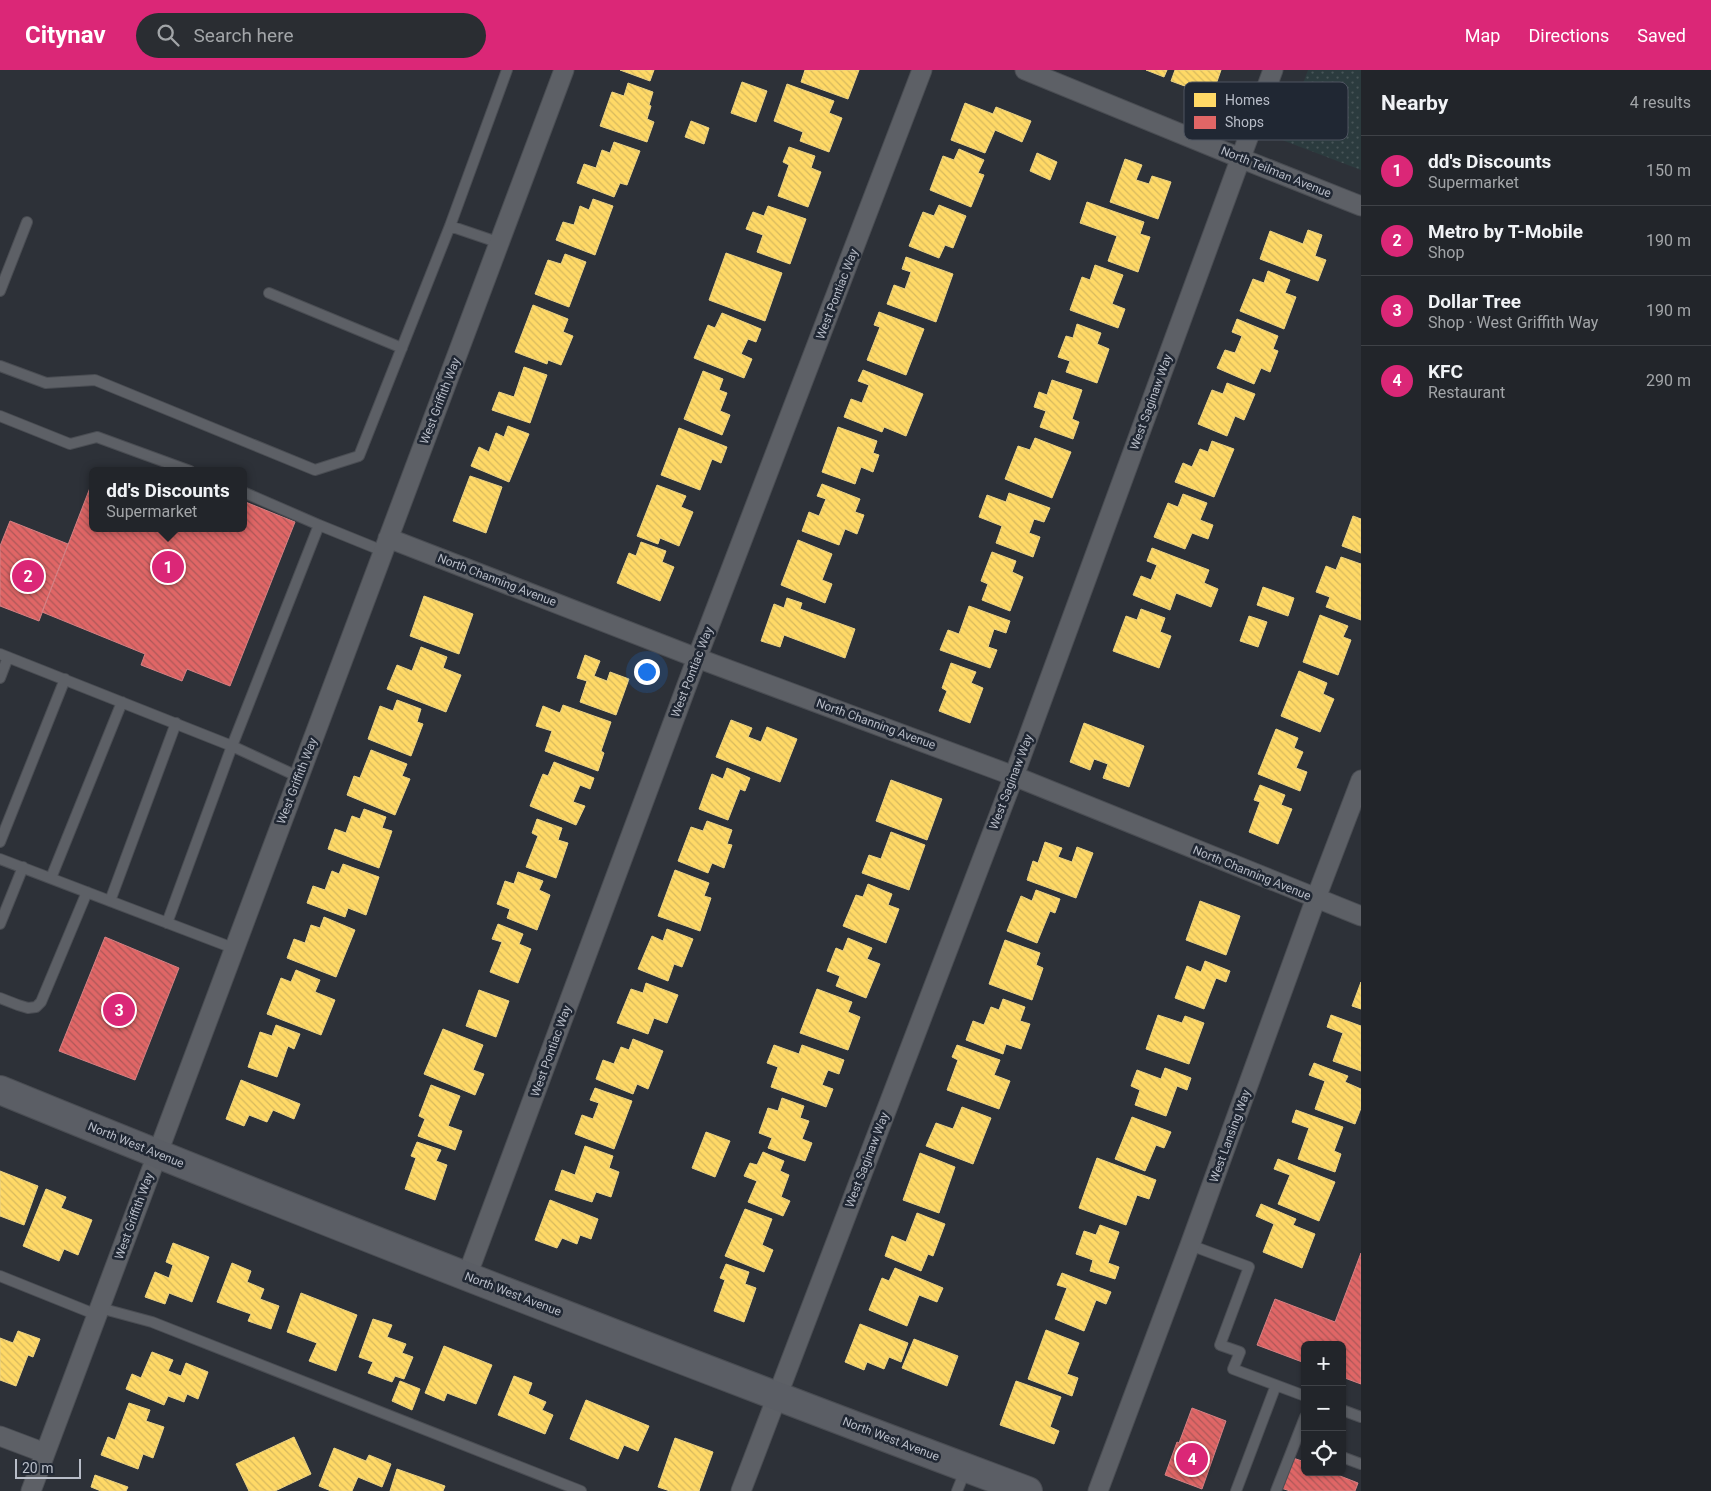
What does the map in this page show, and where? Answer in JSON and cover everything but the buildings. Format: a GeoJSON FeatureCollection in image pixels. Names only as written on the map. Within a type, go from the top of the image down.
{"type":"FeatureCollection","features":[{"type":"Feature","properties":{"kind":"main road","name":"North West Avenue"},"geometry":{"type":"LineString","coordinates":[[0,1090],[157,1154],[776,1396],[961,1479],[1028,1491]]}},
{"type":"Feature","properties":{"kind":"street","name":"West Griffith Way"},"geometry":{"type":"LineString","coordinates":[[31,1491],[233,948],[564,70]]}},
{"type":"Feature","properties":{"kind":"street","name":"West Pontiac Way"},"geometry":{"type":"LineString","coordinates":[[467,1276],[697,658],[922,70]]}},
{"type":"Feature","properties":{"kind":"street","name":"North Teilman Avenue"},"geometry":{"type":"LineString","coordinates":[[1025,70],[1184,135]]}},
{"type":"Feature","properties":{"kind":"street","name":"West Saginaw Way"},"geometry":{"type":"LineString","coordinates":[[1269,82],[1274,70]]}},
{"type":"Feature","properties":{"kind":"street","name":"North Teilman Avenue"},"geometry":{"type":"LineString","coordinates":[[1196,140],[1361,206]]}},
{"type":"Feature","properties":{"kind":"street","name":"West Saginaw Way"},"geometry":{"type":"LineString","coordinates":[[741,1491],[1014,776],[1247,140]]}},
{"type":"Feature","properties":{"kind":"street","name":"North Channing Avenue"},"geometry":{"type":"LineString","coordinates":[[385,545],[1014,776],[1361,916]]}},
{"type":"Feature","properties":{"kind":"street","name":"West Lansing Way"},"geometry":{"type":"LineString","coordinates":[[1098,1491],[1361,780]]}},
{"type":"Feature","properties":{"kind":"street"},"geometry":{"type":"LineString","coordinates":[[0,1436],[45,1453]]}},
{"type":"Feature","properties":{"kind":"lane"},"geometry":{"type":"LineString","coordinates":[[0,366],[46,383],[95,380],[315,470],[359,456],[450,226],[507,70]]}},
{"type":"Feature","properties":{"kind":"lane"},"geometry":{"type":"LineString","coordinates":[[0,291],[27,222]]}},
{"type":"Feature","properties":{"kind":"lane"},"geometry":{"type":"LineString","coordinates":[[450,226],[500,243]]}},
{"type":"Feature","properties":{"kind":"lane"},"geometry":{"type":"LineString","coordinates":[[269,293],[402,348]]}},
{"type":"Feature","properties":{"kind":"lane"},"geometry":{"type":"LineString","coordinates":[[0,416],[70,444],[97,437],[179,467]]}},
{"type":"Feature","properties":{"kind":"lane"},"geometry":{"type":"LineString","coordinates":[[247,494],[320,525],[385,545]]}},
{"type":"Feature","properties":{"kind":"lane"},"geometry":{"type":"LineString","coordinates":[[168,923],[232,746],[320,525]]}},
{"type":"Feature","properties":{"kind":"lane"},"geometry":{"type":"LineString","coordinates":[[0,678],[4,656],[176,723],[299,777]]}},
{"type":"Feature","properties":{"kind":"lane"},"geometry":{"type":"LineString","coordinates":[[0,842],[65,680]]}},
{"type":"Feature","properties":{"kind":"lane"},"geometry":{"type":"LineString","coordinates":[[51,878],[122,702]]}},
{"type":"Feature","properties":{"kind":"lane"},"geometry":{"type":"LineString","coordinates":[[110,901],[176,723]]}},
{"type":"Feature","properties":{"kind":"lane"},"geometry":{"type":"LineString","coordinates":[[0,859],[233,948]]}},
{"type":"Feature","properties":{"kind":"lane"},"geometry":{"type":"LineString","coordinates":[[0,924],[22,867]]}},
{"type":"Feature","properties":{"kind":"lane"},"geometry":{"type":"LineString","coordinates":[[0,998],[28,1008],[36,1007],[41,1002],[87,892]]}},
{"type":"Feature","properties":{"kind":"lane"},"geometry":{"type":"LineString","coordinates":[[1190,1245],[1248,1267],[1220,1345],[1240,1352],[1233,1369],[1301,1394]]}},
{"type":"Feature","properties":{"kind":"lane"},"geometry":{"type":"LineString","coordinates":[[0,1276],[98,1311],[152,1322],[581,1491]]}},
{"type":"Feature","properties":{"kind":"lane"},"geometry":{"type":"LineString","coordinates":[[1236,1491],[1276,1385]]}},
{"type":"Feature","properties":{"kind":"lane"},"geometry":{"type":"LineString","coordinates":[[1346,1412],[1361,1418]]}},
{"type":"Feature","properties":{"kind":"lane"},"geometry":{"type":"LineString","coordinates":[[1276,1491],[1301,1440]]}},
{"type":"Feature","properties":{"kind":"lane"},"geometry":{"type":"LineString","coordinates":[[1346,1458],[1361,1464]]}},
{"type":"Feature","properties":{"kind":"shaded area"},"geometry":{"type":"Polygon","coordinates":[[[1308,70],[1361,70],[1361,170],[1282,140],[1348,140],[1348,82],[1304,82],[1308,70]]]}},
{"type":"Feature","properties":{"kind":"place","name":"dd's Discounts"},"geometry":{"type":"Point","coordinates":[168,567]}},
{"type":"Feature","properties":{"kind":"place","name":"Metro by T-Mobile"},"geometry":{"type":"Point","coordinates":[28,576]}},
{"type":"Feature","properties":{"kind":"place","name":"Dollar Tree"},"geometry":{"type":"Point","coordinates":[119,1010]}},
{"type":"Feature","properties":{"kind":"place","name":"KFC"},"geometry":{"type":"Point","coordinates":[1192,1459]}}]}
